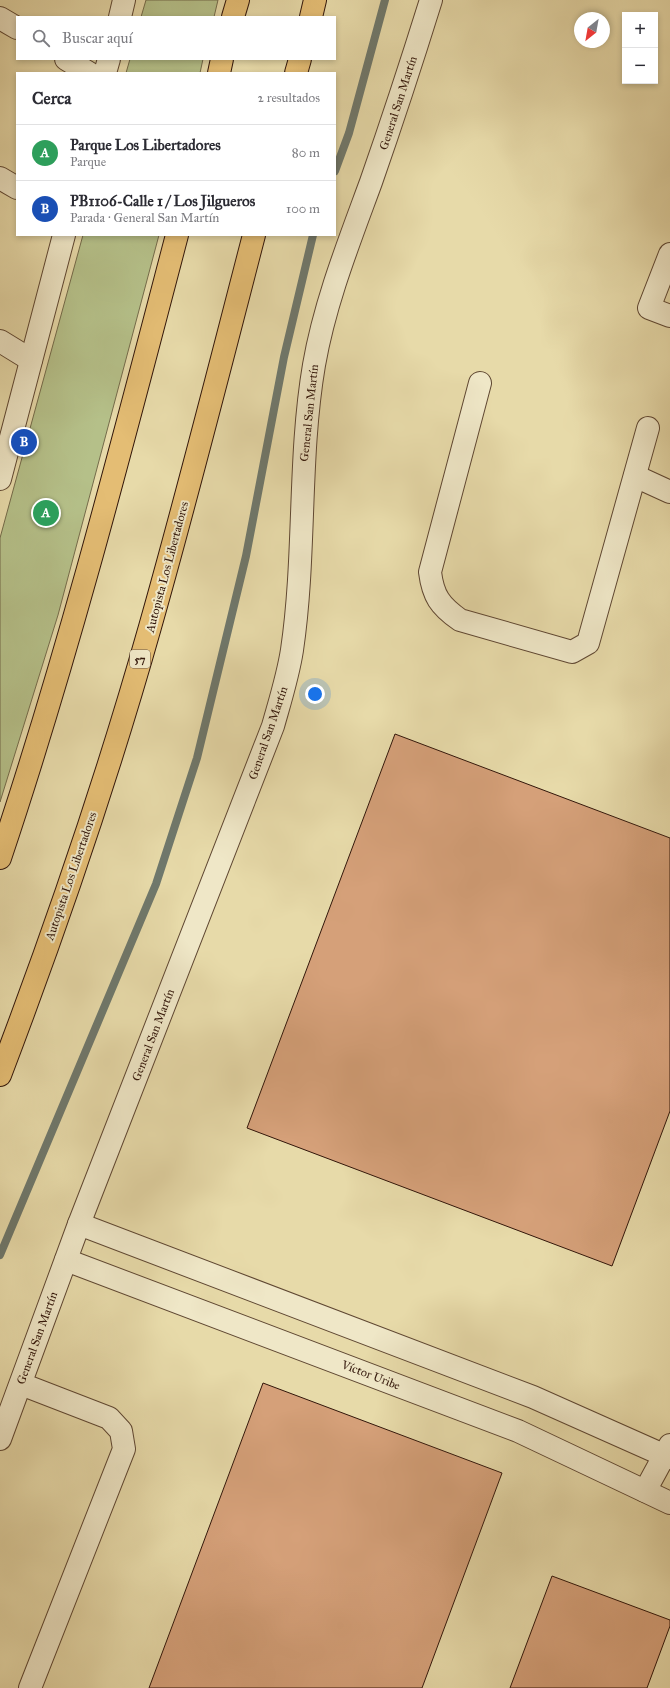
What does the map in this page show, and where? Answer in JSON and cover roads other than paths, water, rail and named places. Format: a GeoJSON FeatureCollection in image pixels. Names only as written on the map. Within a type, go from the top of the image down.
{"type":"FeatureCollection","features":[{"type":"Feature","properties":{"kind":"highway"},"geometry":{"type":"LineString","coordinates":[[233,16],[238,0]]}},
{"type":"Feature","properties":{"kind":"highway"},"geometry":{"type":"LineString","coordinates":[[311,16],[315,0]]}},
{"type":"Feature","properties":{"kind":"highway"},"geometry":{"type":"LineString","coordinates":[[219,72],[222,60]]}},
{"type":"Feature","properties":{"kind":"highway"},"geometry":{"type":"LineString","coordinates":[[296,72],[300,60]]}},
{"type":"Feature","properties":{"kind":"highway"},"geometry":{"type":"LineString","coordinates":[[0,858],[30,769],[87,576],[177,236]]}},
{"type":"Feature","properties":{"kind":"highway","name":"Autopista Los Libertadores"},"geometry":{"type":"LineString","coordinates":[[0,1075],[70,882],[115,744],[182,511],[254,236]]}},
{"type":"Feature","properties":{"kind":"street"},"geometry":{"type":"LineString","coordinates":[[120,16],[124,0]]}},
{"type":"Feature","properties":{"kind":"street","name":"General San Martín"},"geometry":{"type":"LineString","coordinates":[[0,1439],[79,1224],[273,726],[292,650],[296,616],[305,435],[314,364],[322,327],[332,291],[387,138],[431,0]]}},
{"type":"Feature","properties":{"kind":"street"},"geometry":{"type":"LineString","coordinates":[[0,18],[16,27]]}},
{"type":"Feature","properties":{"kind":"street"},"geometry":{"type":"LineString","coordinates":[[68,60],[87,72]]}},
{"type":"Feature","properties":{"kind":"street"},"geometry":{"type":"LineString","coordinates":[[105,72],[109,60]]}},
{"type":"Feature","properties":{"kind":"street"},"geometry":{"type":"LineString","coordinates":[[0,178],[16,187]]}},
{"type":"Feature","properties":{"kind":"street"},"geometry":{"type":"LineString","coordinates":[[0,479],[64,236]]}},
{"type":"Feature","properties":{"kind":"street"},"geometry":{"type":"LineString","coordinates":[[670,254],[649,308],[670,316]]}},
{"type":"Feature","properties":{"kind":"street"},"geometry":{"type":"LineString","coordinates":[[0,341],[31,360]]}},
{"type":"Feature","properties":{"kind":"street"},"geometry":{"type":"LineString","coordinates":[[480,383],[430,572],[431,586],[436,599],[449,613],[460,620],[572,652],[588,643],[648,428]]}},
{"type":"Feature","properties":{"kind":"street"},"geometry":{"type":"LineString","coordinates":[[635,476],[670,492]]}},
{"type":"Feature","properties":{"kind":"street"},"geometry":{"type":"LineString","coordinates":[[79,1224],[533,1397],[668,1453],[645,1491]]}},
{"type":"Feature","properties":{"kind":"street","name":"Víctor Uribe"},"geometry":{"type":"LineString","coordinates":[[66,1260],[518,1431],[670,1503]]}},
{"type":"Feature","properties":{"kind":"street"},"geometry":{"type":"LineString","coordinates":[[20,1384],[109,1418],[121,1431],[124,1449],[30,1688]]}},
{"type":"Feature","properties":{"kind":"waterway"},"geometry":{"type":"LineString","coordinates":[[336,168],[349,133],[385,0]]}},
{"type":"Feature","properties":{"kind":"waterway"},"geometry":{"type":"LineString","coordinates":[[0,1255],[156,884],[197,758],[246,556],[284,357],[313,236]]}},
{"type":"Feature","properties":{"kind":"place","name":"PB1106-Calle 1 / Los Jilgueros"},"geometry":{"type":"Point","coordinates":[24,442]}},
{"type":"Feature","properties":{"kind":"place","name":"Parque Los Libertadores"},"geometry":{"type":"Point","coordinates":[46,513]}}]}
